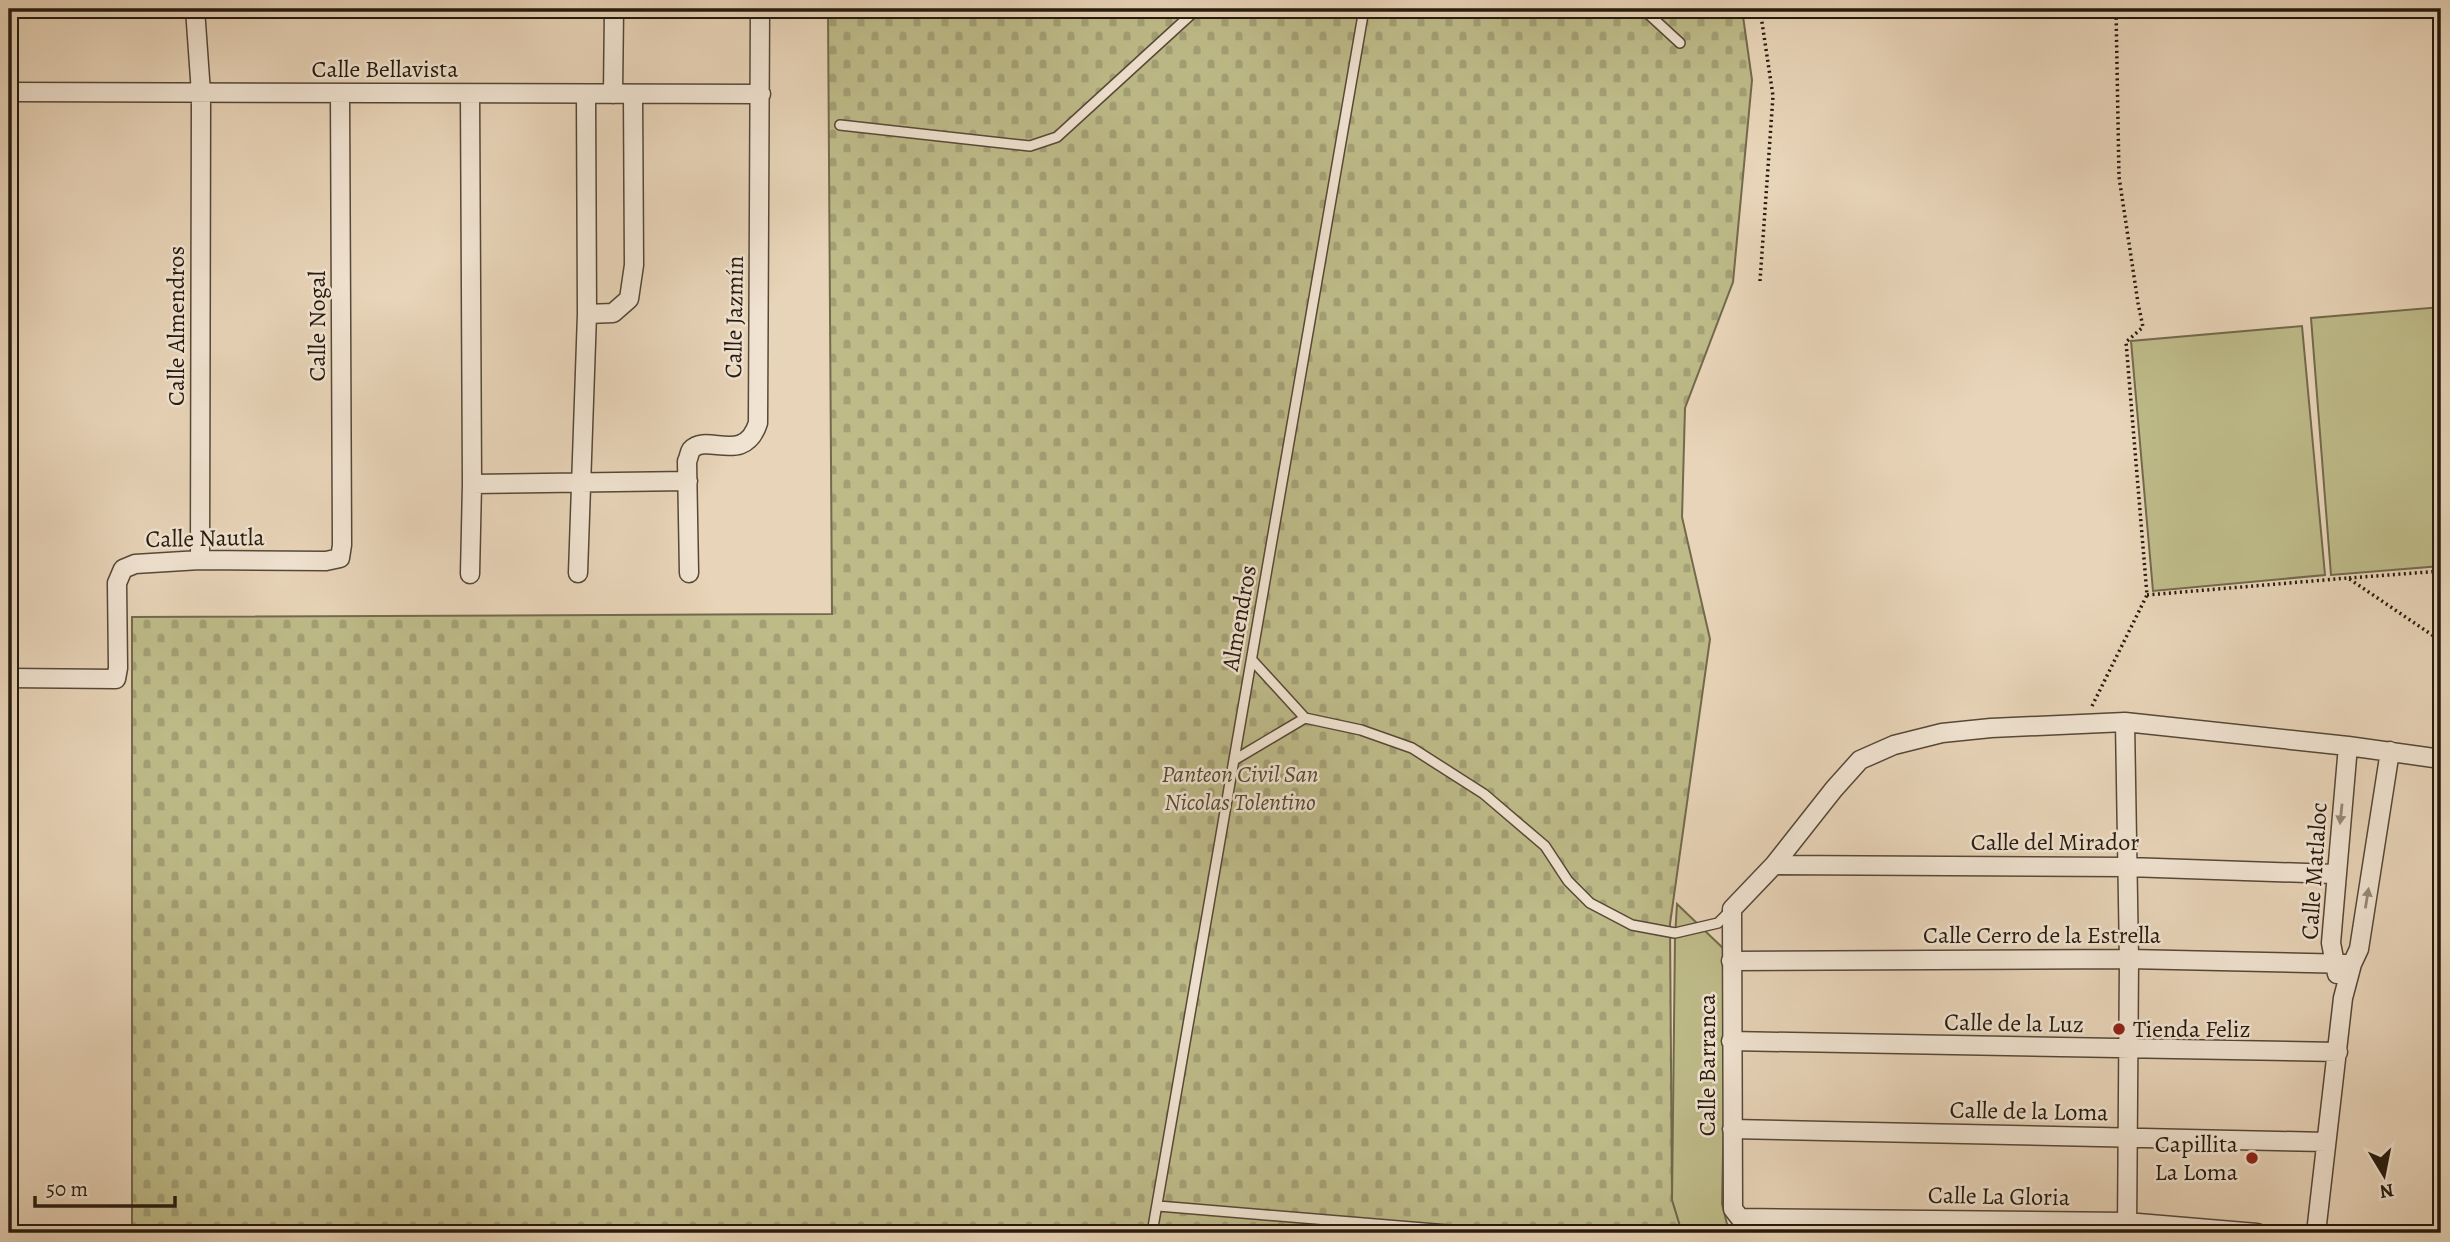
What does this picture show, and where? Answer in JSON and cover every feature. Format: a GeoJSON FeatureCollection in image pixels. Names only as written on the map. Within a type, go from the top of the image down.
{"type":"FeatureCollection","features":[{"type":"Feature","properties":{"kind":"street","name":"Calle Almendros"},"geometry":{"type":"LineString","coordinates":[[195,9],[201,93],[200,560]]}},
{"type":"Feature","properties":{"kind":"street"},"geometry":{"type":"LineString","coordinates":[[613,94],[614,9]]}},
{"type":"Feature","properties":{"kind":"street","name":"Calle Jazmín"},"geometry":{"type":"LineString","coordinates":[[689,573],[687,461],[691,450],[699,446],[742,445],[753,437],[758,423],[761,9]]}},
{"type":"Feature","properties":{"kind":"street","name":"Calle Bellavista"},"geometry":{"type":"LineString","coordinates":[[9,92],[761,94]]}},
{"type":"Feature","properties":{"kind":"street","name":"Calle Nogal"},"geometry":{"type":"LineString","coordinates":[[340,93],[340,558]]}},
{"type":"Feature","properties":{"kind":"street"},"geometry":{"type":"LineString","coordinates":[[470,94],[470,574]]}},
{"type":"Feature","properties":{"kind":"street"},"geometry":{"type":"LineString","coordinates":[[578,573],[587,314],[586,94]]}},
{"type":"Feature","properties":{"kind":"street"},"geometry":{"type":"LineString","coordinates":[[587,314],[612,313],[629,299],[634,265],[633,94]]}},
{"type":"Feature","properties":{"kind":"street"},"geometry":{"type":"LineString","coordinates":[[472,484],[688,481]]}},
{"type":"Feature","properties":{"kind":"street","name":"Calle Nautla"},"geometry":{"type":"LineString","coordinates":[[9,678],[116,679],[117,583],[123,569],[135,564],[200,560],[326,561],[340,558]]}},
{"type":"Feature","properties":{"kind":"street"},"geometry":{"type":"LineString","coordinates":[[2125,722],[2129,959],[2127,1228]]}},
{"type":"Feature","properties":{"kind":"street"},"geometry":{"type":"LineString","coordinates":[[1732,909],[1774,865],[1860,760],[1895,745],[1942,733],[2125,722],[2441,759]]}},
{"type":"Feature","properties":{"kind":"street","name":"Calle Matlaloc"},"geometry":{"type":"LineString","coordinates":[[2316,1233],[2343,998],[2343,964],[2331,943],[2348,746]]}},
{"type":"Feature","properties":{"kind":"street","name":"Calle Matlaloc"},"geometry":{"type":"LineString","coordinates":[[2343,964],[2359,949],[2390,751]]}},
{"type":"Feature","properties":{"kind":"street","name":"Calle del Mirador"},"geometry":{"type":"LineString","coordinates":[[1774,865],[2128,867],[2335,874]]}},
{"type":"Feature","properties":{"kind":"street","name":"Calle Barranca"},"geometry":{"type":"LineString","coordinates":[[1732,909],[1733,1209],[1740,1218]]}},
{"type":"Feature","properties":{"kind":"street","name":"Calle Cerro de la Estrella"},"geometry":{"type":"LineString","coordinates":[[1731,961],[2129,959],[2343,964]]}},
{"type":"Feature","properties":{"kind":"street","name":"Calle de la Luz"},"geometry":{"type":"LineString","coordinates":[[1731,1041],[2338,1052]]}},
{"type":"Feature","properties":{"kind":"street","name":"Calle de la Loma"},"geometry":{"type":"LineString","coordinates":[[1732,1129],[2326,1142]]}},
{"type":"Feature","properties":{"kind":"street","name":"Calle La Gloria"},"geometry":{"type":"LineString","coordinates":[[1740,1218],[2257,1233]]}},
{"type":"Feature","properties":{"kind":"lane"},"geometry":{"type":"LineString","coordinates":[[841,125],[1030,146],[1057,137],[1197,9]]}},
{"type":"Feature","properties":{"kind":"lane","name":"Almendros"},"geometry":{"type":"LineString","coordinates":[[1152,1233],[1364,9]]}},
{"type":"Feature","properties":{"kind":"lane"},"geometry":{"type":"LineString","coordinates":[[1643,9],[1679,43]]}},
{"type":"Feature","properties":{"kind":"lane"},"geometry":{"type":"LineString","coordinates":[[1252,660],[1305,718],[1361,730],[1412,748],[1484,794],[1545,846],[1568,881],[1590,904],[1632,925],[1675,933],[1718,923],[1732,909]]}},
{"type":"Feature","properties":{"kind":"lane"},"geometry":{"type":"LineString","coordinates":[[1236,759],[1305,718]]}},
{"type":"Feature","properties":{"kind":"lane"},"geometry":{"type":"LineString","coordinates":[[1158,1206],[1484,1233]]}},
{"type":"Feature","properties":{"kind":"path"},"geometry":{"type":"LineString","coordinates":[[1759,281],[1773,96],[1760,9]]}},
{"type":"Feature","properties":{"kind":"path"},"geometry":{"type":"LineString","coordinates":[[2083,723],[2147,595],[2126,342],[2143,327],[2137,303],[2119,177],[2116,9]]}},
{"type":"Feature","properties":{"kind":"path"},"geometry":{"type":"LineString","coordinates":[[2147,595],[2441,571]]}},
{"type":"Feature","properties":{"kind":"path"},"geometry":{"type":"LineString","coordinates":[[2348,578],[2441,641]]}},
{"type":"Feature","properties":{"kind":"green space","name":"Panteon Civil San Nicolas Tolentino"},"geometry":{"type":"Polygon","coordinates":[[[828,9],[1742,9],[1752,80],[1733,282],[1685,408],[1682,517],[1710,639],[1670,924],[1672,1200],[1682,1233],[132,1233],[132,617],[832,614],[828,9]]]}},
{"type":"Feature","properties":{"kind":"green space"},"geometry":{"type":"Polygon","coordinates":[[[2441,307],[2441,566],[2331,575],[2311,318],[2441,307]]]}},
{"type":"Feature","properties":{"kind":"green space"},"geometry":{"type":"Polygon","coordinates":[[[2302,326],[2325,575],[2153,591],[2131,341],[2302,326]]]}},
{"type":"Feature","properties":{"kind":"green space"},"geometry":{"type":"Polygon","coordinates":[[[1677,904],[1727,952],[1722,1204],[1727,1224],[1737,1233],[1682,1233],[1672,1201],[1677,904]]]}},
{"type":"Feature","properties":{"kind":"place","name":"Tienda Feliz"},"geometry":{"type":"Point","coordinates":[2119,1029]}},
{"type":"Feature","properties":{"kind":"place","name":"Capillita La Loma"},"geometry":{"type":"Point","coordinates":[2252,1158]}}]}
